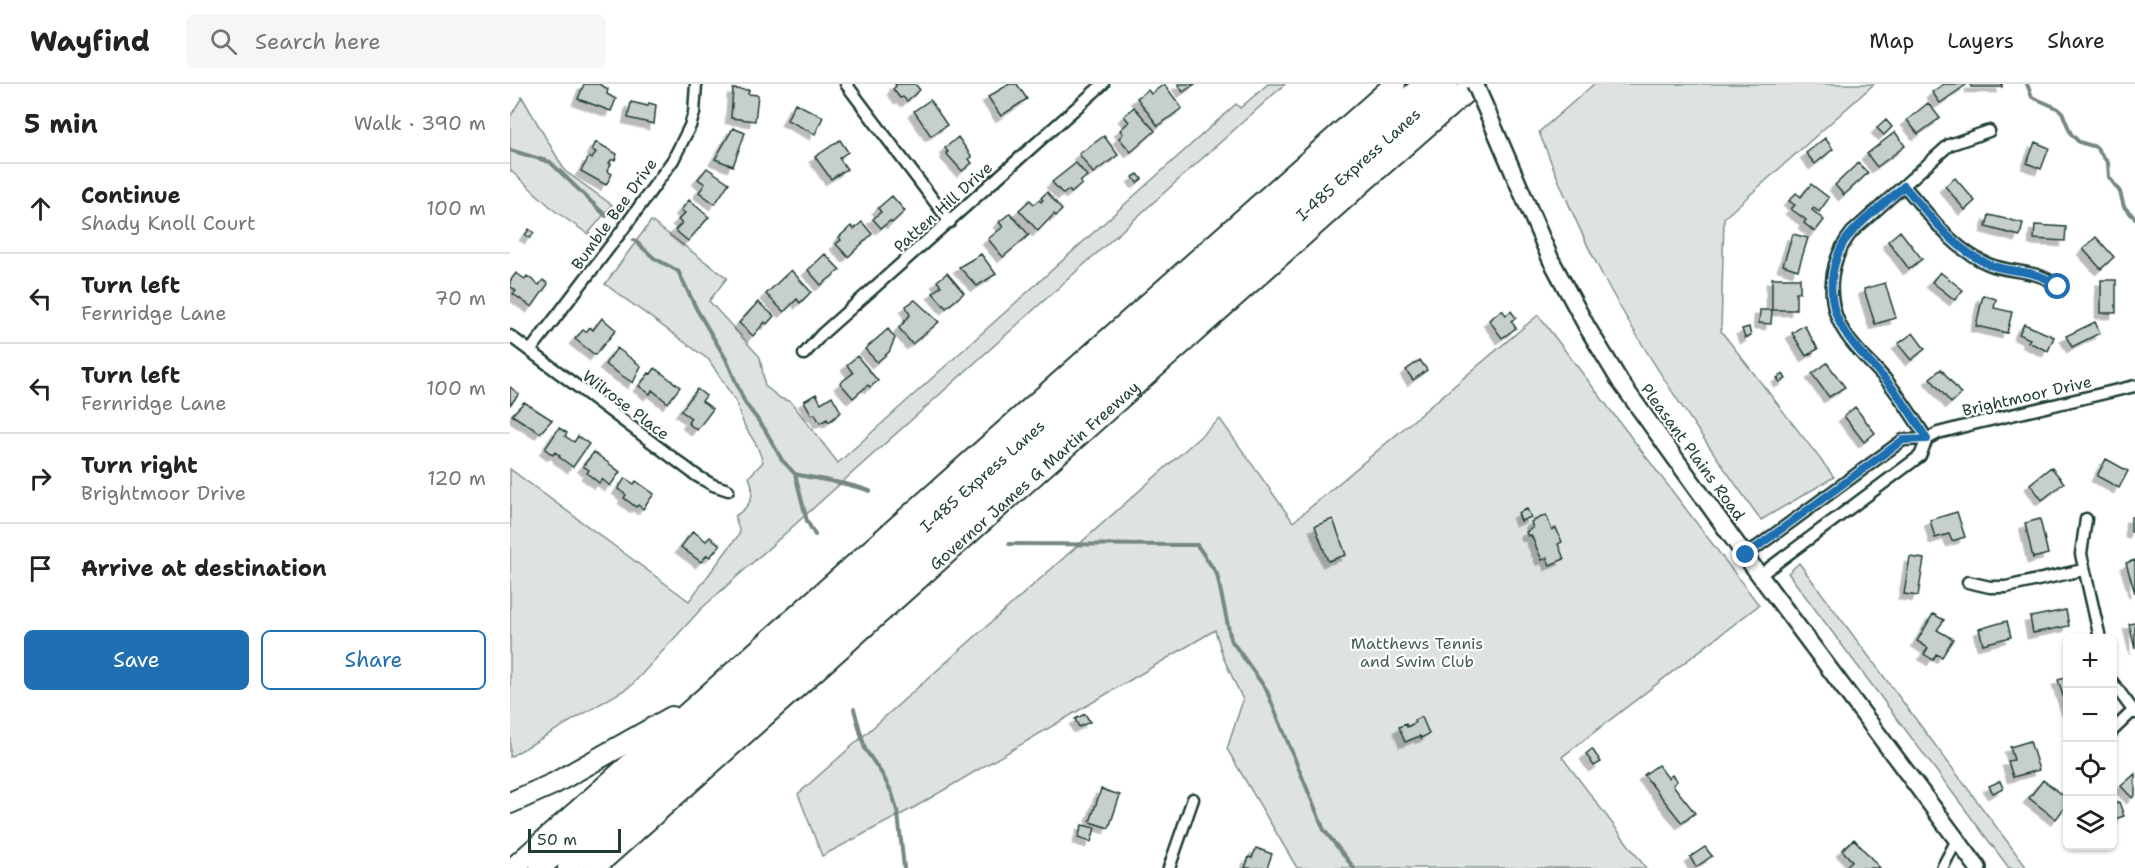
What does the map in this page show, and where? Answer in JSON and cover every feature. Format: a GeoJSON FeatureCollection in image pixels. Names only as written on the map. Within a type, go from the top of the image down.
{"type":"FeatureCollection","features":[{"type":"Feature","properties":{"kind":"highway"},"geometry":{"type":"LineString","coordinates":[[513,868],[1395,84]]}},
{"type":"Feature","properties":{"kind":"highway","name":"I-485 Express Lanes"},"geometry":{"type":"LineString","coordinates":[[540,868],[1424,84]]}},
{"type":"Feature","properties":{"kind":"highway","name":"I-485 Express Lanes"},"geometry":{"type":"LineString","coordinates":[[568,868],[1448,84]]}},
{"type":"Feature","properties":{"kind":"highway"},"geometry":{"type":"LineString","coordinates":[[1394,132],[1462,84]]}},
{"type":"Feature","properties":{"kind":"highway","name":"Governor James G Martin Freeway"},"geometry":{"type":"LineString","coordinates":[[594,868],[1475,84]]}},
{"type":"Feature","properties":{"kind":"highway"},"geometry":{"type":"LineString","coordinates":[[1036,428],[1124,323]]}},
{"type":"Feature","properties":{"kind":"highway"},"geometry":{"type":"LineString","coordinates":[[510,803],[554,784],[703,699]]}},
{"type":"Feature","properties":{"kind":"street","name":"Bumble Bee Drive"},"geometry":{"type":"LineString","coordinates":[[530,351],[673,160],[692,119],[696,84]]}},
{"type":"Feature","properties":{"kind":"street"},"geometry":{"type":"LineString","coordinates":[[846,84],[950,222]]}},
{"type":"Feature","properties":{"kind":"street","name":"Patten Hill Drive"},"geometry":{"type":"LineString","coordinates":[[804,354],[838,320],[1102,84]]}},
{"type":"Feature","properties":{"kind":"street","name":"Pleasant Plains Road"},"geometry":{"type":"LineString","coordinates":[[1475,84],[1551,260],[1587,327],[1621,383],[1760,575],[1978,868]]}},
{"type":"Feature","properties":{"kind":"street"},"geometry":{"type":"LineString","coordinates":[[1760,575],[1920,456],[1927,439],[1905,404],[1845,334],[1836,318],[1832,293],[1835,263],[1845,241],[1852,232],[1949,145],[1989,130]]}},
{"type":"Feature","properties":{"kind":"street"},"geometry":{"type":"LineString","coordinates":[[1904,186],[1951,240],[1969,255],[1991,266],[2036,274],[2058,287]]}},
{"type":"Feature","properties":{"kind":"street","name":"Wilrose Place"},"geometry":{"type":"LineString","coordinates":[[510,336],[697,476],[728,490]]}},
{"type":"Feature","properties":{"kind":"street","name":"Brightmoor Drive"},"geometry":{"type":"LineString","coordinates":[[1746,555],[1903,440],[1927,439],[1938,433],[1973,424],[2135,386]]}},
{"type":"Feature","properties":{"kind":"street"},"geometry":{"type":"LineString","coordinates":[[2086,519],[2081,540],[2084,570],[2099,634]]}},
{"type":"Feature","properties":{"kind":"street"},"geometry":{"type":"LineString","coordinates":[[1968,582],[1998,588],[2084,570]]}},
{"type":"Feature","properties":{"kind":"street"},"geometry":{"type":"LineString","coordinates":[[2116,688],[2134,712],[2117,727]]}},
{"type":"Feature","properties":{"kind":"street"},"geometry":{"type":"LineString","coordinates":[[1169,868],[1193,799]]}},
{"type":"Feature","properties":{"kind":"street"},"geometry":{"type":"LineString","coordinates":[[1941,868],[1957,840]]}},
{"type":"Feature","properties":{"kind":"green space"},"geometry":{"type":"Polygon","coordinates":[[[1268,84],[1285,84],[701,609],[631,686],[510,757],[510,469],[689,601],[740,533],[735,516],[745,509],[751,500],[752,489],[749,477],[763,462],[757,446],[744,425],[736,402],[709,360],[605,284],[651,221],[727,278],[709,301],[760,357],[765,386],[780,398],[791,402],[838,463],[1236,104],[1240,108],[1268,84]]]}},
{"type":"Feature","properties":{"kind":"green space"},"geometry":{"type":"Polygon","coordinates":[[[1594,84],[1874,84],[1724,218],[1721,331],[1834,477],[1761,520],[1679,402],[1622,310],[1586,242],[1539,132],[1594,84]]]}},
{"type":"Feature","properties":{"kind":"green space"},"geometry":{"type":"Polygon","coordinates":[[[522,97],[565,171],[612,205],[588,234],[555,211],[510,170],[510,117],[522,97]]]}},
{"type":"Feature","properties":{"kind":"green space","name":"Matthews Tennis and Swim Club"},"geometry":{"type":"Polygon","coordinates":[[[1538,315],[1759,605],[1562,757],[1646,868],[1297,868],[1227,749],[1243,700],[1223,657],[1215,630],[915,807],[822,856],[798,794],[1220,419],[1293,522],[1538,315]]]}},
{"type":"Feature","properties":{"kind":"green space"},"geometry":{"type":"Polygon","coordinates":[[[1799,563],[2027,868],[2009,868],[1788,573],[1799,563]]]}},
{"type":"Feature","properties":{"kind":"building"},"geometry":{"type":"Polygon","coordinates":[[[584,84],[599,84],[608,89],[607,94],[616,99],[611,111],[578,99],[584,84]]]}},
{"type":"Feature","properties":{"kind":"building"},"geometry":{"type":"Polygon","coordinates":[[[895,84],[915,84],[920,90],[907,101],[903,97],[900,98],[893,89],[895,84]]]}},
{"type":"Feature","properties":{"kind":"building"},"geometry":{"type":"Polygon","coordinates":[[[1009,84],[1017,84],[1027,99],[1001,116],[988,97],[1009,84]]]}},
{"type":"Feature","properties":{"kind":"building"},"geometry":{"type":"Polygon","coordinates":[[[1164,84],[1182,108],[1158,126],[1137,98],[1148,90],[1151,94],[1164,84]]]}},
{"type":"Feature","properties":{"kind":"building"},"geometry":{"type":"Polygon","coordinates":[[[1178,84],[1195,84],[1183,92],[1178,84]]]}},
{"type":"Feature","properties":{"kind":"building"},"geometry":{"type":"Polygon","coordinates":[[[1944,84],[1966,85],[1940,103],[1932,92],[1944,84]]]}},
{"type":"Feature","properties":{"kind":"building"},"geometry":{"type":"Polygon","coordinates":[[[1971,84],[2002,84],[2002,87],[1971,87],[1971,84]]]}},
{"type":"Feature","properties":{"kind":"building"},"geometry":{"type":"Polygon","coordinates":[[[733,89],[749,90],[748,94],[758,95],[755,121],[731,118],[733,89]]]}},
{"type":"Feature","properties":{"kind":"building"},"geometry":{"type":"Polygon","coordinates":[[[930,100],[947,125],[931,136],[914,111],[930,100]]]}},
{"type":"Feature","properties":{"kind":"building"},"geometry":{"type":"Polygon","coordinates":[[[631,102],[648,106],[649,103],[656,105],[654,124],[628,118],[631,102]]]}},
{"type":"Feature","properties":{"kind":"building"},"geometry":{"type":"Polygon","coordinates":[[[795,103],[823,117],[815,134],[787,120],[795,103]]]}},
{"type":"Feature","properties":{"kind":"building"},"geometry":{"type":"Polygon","coordinates":[[[1928,103],[1940,118],[1918,134],[1907,120],[1928,103]]]}},
{"type":"Feature","properties":{"kind":"building"},"geometry":{"type":"Polygon","coordinates":[[[1134,107],[1155,131],[1131,152],[1119,138],[1123,134],[1120,130],[1129,122],[1124,116],[1134,107]]]}},
{"type":"Feature","properties":{"kind":"building"},"geometry":{"type":"Polygon","coordinates":[[[1886,120],[1892,127],[1884,135],[1877,128],[1886,120]]]}},
{"type":"Feature","properties":{"kind":"building"},"geometry":{"type":"Polygon","coordinates":[[[733,128],[745,133],[733,166],[715,159],[733,128]]]}},
{"type":"Feature","properties":{"kind":"building"},"geometry":{"type":"Polygon","coordinates":[[[1895,132],[1905,146],[1877,167],[1867,154],[1895,132]]]}},
{"type":"Feature","properties":{"kind":"building"},"geometry":{"type":"Polygon","coordinates":[[[1104,136],[1118,155],[1093,173],[1079,154],[1104,136]]]}},
{"type":"Feature","properties":{"kind":"building"},"geometry":{"type":"Polygon","coordinates":[[[958,137],[972,157],[969,159],[972,163],[962,171],[946,153],[948,152],[945,148],[958,137]]]}},
{"type":"Feature","properties":{"kind":"building"},"geometry":{"type":"Polygon","coordinates":[[[1825,138],[1833,149],[1815,164],[1806,153],[1825,138]]]}},
{"type":"Feature","properties":{"kind":"building"},"geometry":{"type":"Polygon","coordinates":[[[840,140],[848,152],[839,158],[847,169],[831,179],[815,157],[840,140]]]}},
{"type":"Feature","properties":{"kind":"building"},"geometry":{"type":"Polygon","coordinates":[[[596,142],[617,154],[615,160],[609,163],[611,164],[607,171],[612,174],[606,185],[581,171],[589,157],[592,159],[596,152],[592,150],[596,142]]]}},
{"type":"Feature","properties":{"kind":"building"},"geometry":{"type":"Polygon","coordinates":[[[2035,142],[2049,148],[2041,169],[2027,163],[2035,142]]]}},
{"type":"Feature","properties":{"kind":"building"},"geometry":{"type":"Polygon","coordinates":[[[1076,163],[1087,176],[1080,182],[1082,184],[1071,193],[1069,190],[1063,194],[1052,182],[1076,163]]]}},
{"type":"Feature","properties":{"kind":"building"},"geometry":{"type":"Polygon","coordinates":[[[1858,163],[1868,173],[1844,195],[1835,185],[1858,163]]]}},
{"type":"Feature","properties":{"kind":"building"},"geometry":{"type":"Polygon","coordinates":[[[707,168],[729,183],[715,204],[699,192],[705,184],[698,179],[707,168]]]}},
{"type":"Feature","properties":{"kind":"building"},"geometry":{"type":"Polygon","coordinates":[[[1138,174],[1142,179],[1137,183],[1133,177],[1138,174]]]}},
{"type":"Feature","properties":{"kind":"building"},"geometry":{"type":"Polygon","coordinates":[[[1955,178],[1975,201],[1965,210],[1945,186],[1955,178]]]}},
{"type":"Feature","properties":{"kind":"building"},"geometry":{"type":"Polygon","coordinates":[[[1811,184],[1829,198],[1819,212],[1814,208],[1812,210],[1824,220],[1815,232],[1804,223],[1806,220],[1791,209],[1795,205],[1789,201],[1796,193],[1801,197],[1811,184]]]}},
{"type":"Feature","properties":{"kind":"building"},"geometry":{"type":"Polygon","coordinates":[[[1047,192],[1062,210],[1056,216],[1054,214],[1038,231],[1019,210],[1030,200],[1034,204],[1039,200],[1041,202],[1043,200],[1041,198],[1047,192]]]}},
{"type":"Feature","properties":{"kind":"building"},"geometry":{"type":"Polygon","coordinates":[[[892,196],[905,211],[892,223],[890,221],[881,228],[873,219],[881,212],[878,208],[892,196]]]}},
{"type":"Feature","properties":{"kind":"building"},"geometry":{"type":"Polygon","coordinates":[[[689,200],[709,217],[688,241],[675,230],[682,223],[678,220],[685,213],[681,210],[689,200]]]}},
{"type":"Feature","properties":{"kind":"building"},"geometry":{"type":"Polygon","coordinates":[[[1010,213],[1029,235],[1003,257],[988,239],[1003,227],[999,222],[1010,213]]]}},
{"type":"Feature","properties":{"kind":"building"},"geometry":{"type":"Polygon","coordinates":[[[1989,215],[2023,223],[2020,236],[1986,227],[1989,215]]]}},
{"type":"Feature","properties":{"kind":"building"},"geometry":{"type":"Polygon","coordinates":[[[862,222],[872,234],[848,257],[836,244],[841,240],[839,237],[851,226],[854,229],[862,222]]]}},
{"type":"Feature","properties":{"kind":"building"},"geometry":{"type":"Polygon","coordinates":[[[2035,225],[2066,227],[2065,241],[2034,239],[2035,225]]]}},
{"type":"Feature","properties":{"kind":"building"},"geometry":{"type":"Polygon","coordinates":[[[529,229],[534,233],[530,238],[525,235],[529,229]]]}},
{"type":"Feature","properties":{"kind":"building"},"geometry":{"type":"Polygon","coordinates":[[[1900,231],[1922,259],[1909,269],[1888,241],[1900,231]]]}},
{"type":"Feature","properties":{"kind":"building"},"geometry":{"type":"Polygon","coordinates":[[[1793,234],[1808,238],[1798,270],[1783,265],[1793,234]]]}},
{"type":"Feature","properties":{"kind":"building"},"geometry":{"type":"Polygon","coordinates":[[[2096,237],[2114,257],[2101,269],[2083,249],[2096,237]]]}},
{"type":"Feature","properties":{"kind":"building"},"geometry":{"type":"Polygon","coordinates":[[[825,254],[840,270],[821,285],[808,270],[825,254]]]}},
{"type":"Feature","properties":{"kind":"building"},"geometry":{"type":"Polygon","coordinates":[[[981,254],[996,274],[977,286],[959,267],[981,254]]]}},
{"type":"Feature","properties":{"kind":"building"},"geometry":{"type":"Polygon","coordinates":[[[791,270],[811,292],[800,303],[797,299],[784,312],[766,294],[791,270]]]}},
{"type":"Feature","properties":{"kind":"building"},"geometry":{"type":"Polygon","coordinates":[[[1940,272],[1963,290],[1955,300],[1932,282],[1940,272]]]}},
{"type":"Feature","properties":{"kind":"building"},"geometry":{"type":"Polygon","coordinates":[[[516,273],[525,279],[527,276],[539,285],[543,280],[548,284],[532,307],[513,294],[516,291],[510,286],[510,281],[516,273]]]}},
{"type":"Feature","properties":{"kind":"building"},"geometry":{"type":"Polygon","coordinates":[[[947,273],[964,293],[946,308],[933,293],[941,286],[937,281],[947,273]]]}},
{"type":"Feature","properties":{"kind":"building"},"geometry":{"type":"Polygon","coordinates":[[[1772,278],[1800,278],[1800,292],[1796,292],[1796,310],[1772,310],[1772,278]]]}},
{"type":"Feature","properties":{"kind":"building"},"geometry":{"type":"Polygon","coordinates":[[[2101,280],[2116,280],[2116,313],[2101,313],[2101,280]]]}},
{"type":"Feature","properties":{"kind":"building"},"geometry":{"type":"Polygon","coordinates":[[[1885,283],[1896,318],[1875,324],[1864,289],[1885,283]]]}},
{"type":"Feature","properties":{"kind":"building"},"geometry":{"type":"Polygon","coordinates":[[[1983,295],[1996,299],[1994,308],[2012,312],[2007,333],[1976,326],[1983,295]]]}},
{"type":"Feature","properties":{"kind":"building"},"geometry":{"type":"Polygon","coordinates":[[[915,300],[939,322],[912,344],[899,328],[910,315],[906,306],[915,300]]]}},
{"type":"Feature","properties":{"kind":"building"},"geometry":{"type":"Polygon","coordinates":[[[758,302],[774,316],[767,324],[765,322],[753,336],[739,323],[758,302]]]}},
{"type":"Feature","properties":{"kind":"building"},"geometry":{"type":"Polygon","coordinates":[[[1502,310],[1506,315],[1511,311],[1516,318],[1511,321],[1516,328],[1502,338],[1489,320],[1502,310]]]}},
{"type":"Feature","properties":{"kind":"building"},"geometry":{"type":"Polygon","coordinates":[[[1760,310],[1772,310],[1771,324],[1759,323],[1760,310]]]}},
{"type":"Feature","properties":{"kind":"building"},"geometry":{"type":"Polygon","coordinates":[[[602,318],[616,330],[595,355],[575,339],[583,330],[586,332],[590,327],[593,330],[602,318]]]}},
{"type":"Feature","properties":{"kind":"building"},"geometry":{"type":"Polygon","coordinates":[[[2095,322],[2100,333],[2072,347],[2066,336],[2095,322]]]}},
{"type":"Feature","properties":{"kind":"building"},"geometry":{"type":"Polygon","coordinates":[[[2024,324],[2054,337],[2048,351],[2028,342],[2030,339],[2019,334],[2024,324]]]}},
{"type":"Feature","properties":{"kind":"building"},"geometry":{"type":"Polygon","coordinates":[[[1804,325],[1818,349],[1806,356],[1792,333],[1804,325]]]}},
{"type":"Feature","properties":{"kind":"building"},"geometry":{"type":"Polygon","coordinates":[[[1749,327],[1751,336],[1745,338],[1742,329],[1749,327]]]}},
{"type":"Feature","properties":{"kind":"building"},"geometry":{"type":"Polygon","coordinates":[[[888,329],[895,338],[889,352],[877,362],[865,349],[888,329]]]}},
{"type":"Feature","properties":{"kind":"building"},"geometry":{"type":"Polygon","coordinates":[[[1913,333],[1925,349],[1911,360],[1898,344],[1913,333]]]}},
{"type":"Feature","properties":{"kind":"building"},"geometry":{"type":"Polygon","coordinates":[[[617,348],[641,366],[633,383],[605,364],[617,348]]]}},
{"type":"Feature","properties":{"kind":"building"},"geometry":{"type":"Polygon","coordinates":[[[857,356],[878,381],[870,387],[868,385],[853,398],[840,383],[853,373],[847,365],[857,356]]]}},
{"type":"Feature","properties":{"kind":"building"},"geometry":{"type":"Polygon","coordinates":[[[1420,360],[1427,370],[1413,380],[1406,370],[1420,360]]]}},
{"type":"Feature","properties":{"kind":"building"},"geometry":{"type":"Polygon","coordinates":[[[1827,363],[1845,387],[1829,397],[1812,374],[1827,363]]]}},
{"type":"Feature","properties":{"kind":"building"},"geometry":{"type":"Polygon","coordinates":[[[655,368],[680,387],[668,403],[652,390],[650,394],[639,386],[655,368]]]}},
{"type":"Feature","properties":{"kind":"building"},"geometry":{"type":"Polygon","coordinates":[[[1941,369],[1961,394],[1951,403],[1930,378],[1941,369]]]}},
{"type":"Feature","properties":{"kind":"building"},"geometry":{"type":"Polygon","coordinates":[[[1783,374],[1786,379],[1780,382],[1777,378],[1783,374]]]}},
{"type":"Feature","properties":{"kind":"building"},"geometry":{"type":"Polygon","coordinates":[[[510,387],[519,394],[510,405],[510,387]]]}},
{"type":"Feature","properties":{"kind":"building"},"geometry":{"type":"Polygon","coordinates":[[[697,389],[706,396],[702,401],[713,409],[697,430],[688,423],[691,418],[681,411],[697,389]]]}},
{"type":"Feature","properties":{"kind":"building"},"geometry":{"type":"Polygon","coordinates":[[[816,394],[821,403],[832,396],[841,412],[829,422],[827,419],[820,423],[804,401],[816,394]]]}},
{"type":"Feature","properties":{"kind":"building"},"geometry":{"type":"Polygon","coordinates":[[[524,402],[552,420],[540,433],[512,415],[524,402]]]}},
{"type":"Feature","properties":{"kind":"building"},"geometry":{"type":"Polygon","coordinates":[[[1855,407],[1875,433],[1864,442],[1844,416],[1855,407]]]}},
{"type":"Feature","properties":{"kind":"building"},"geometry":{"type":"Polygon","coordinates":[[[559,428],[567,433],[565,436],[574,442],[578,436],[589,444],[573,467],[555,452],[553,455],[545,449],[559,428]]]}},
{"type":"Feature","properties":{"kind":"building"},"geometry":{"type":"Polygon","coordinates":[[[594,452],[620,472],[610,486],[602,479],[599,483],[587,473],[589,470],[583,466],[594,452]]]}},
{"type":"Feature","properties":{"kind":"building"},"geometry":{"type":"Polygon","coordinates":[[[2106,459],[2128,471],[2119,488],[2097,476],[2106,459]]]}},
{"type":"Feature","properties":{"kind":"building"},"geometry":{"type":"Polygon","coordinates":[[[2051,467],[2064,483],[2042,500],[2030,484],[2051,467]]]}},
{"type":"Feature","properties":{"kind":"building"},"geometry":{"type":"Polygon","coordinates":[[[625,478],[634,484],[636,481],[654,494],[643,509],[624,498],[626,495],[618,489],[625,478]]]}},
{"type":"Feature","properties":{"kind":"building"},"geometry":{"type":"Polygon","coordinates":[[[1527,509],[1531,517],[1521,521],[1518,513],[1527,509]]]}},
{"type":"Feature","properties":{"kind":"building"},"geometry":{"type":"Polygon","coordinates":[[[1957,512],[1965,537],[1952,541],[1949,534],[1935,538],[1930,520],[1957,512]]]}},
{"type":"Feature","properties":{"kind":"building"},"geometry":{"type":"Polygon","coordinates":[[[1546,515],[1552,530],[1556,528],[1562,542],[1558,544],[1564,559],[1550,565],[1547,558],[1542,560],[1531,535],[1528,536],[1526,532],[1533,528],[1531,522],[1546,515]]]}},
{"type":"Feature","properties":{"kind":"building"},"geometry":{"type":"Polygon","coordinates":[[[2131,517],[2135,517],[2135,532],[2131,532],[2131,517]]]}},
{"type":"Feature","properties":{"kind":"building"},"geometry":{"type":"Polygon","coordinates":[[[1333,519],[1346,555],[1328,561],[1315,526],[1333,519]]]}},
{"type":"Feature","properties":{"kind":"building"},"geometry":{"type":"Polygon","coordinates":[[[2040,519],[2048,554],[2033,558],[2025,523],[2040,519]]]}},
{"type":"Feature","properties":{"kind":"building"},"geometry":{"type":"Polygon","coordinates":[[[693,531],[706,541],[710,537],[720,545],[710,557],[707,555],[701,562],[681,547],[693,531]]]}},
{"type":"Feature","properties":{"kind":"building"},"geometry":{"type":"Polygon","coordinates":[[[1910,557],[1924,559],[1918,596],[1904,594],[1910,557]]]}},
{"type":"Feature","properties":{"kind":"building"},"geometry":{"type":"Polygon","coordinates":[[[2135,560],[2135,593],[2126,563],[2135,560]]]}},
{"type":"Feature","properties":{"kind":"building"},"geometry":{"type":"Polygon","coordinates":[[[2066,610],[2069,626],[2033,633],[2030,617],[2066,610]]]}},
{"type":"Feature","properties":{"kind":"building"},"geometry":{"type":"Polygon","coordinates":[[[1933,614],[1944,620],[1937,630],[1953,639],[1942,657],[1936,654],[1933,660],[1924,654],[1928,648],[1917,641],[1933,614]]]}},
{"type":"Feature","properties":{"kind":"building"},"geometry":{"type":"Polygon","coordinates":[[[2007,621],[2011,637],[1983,644],[1979,629],[2007,621]]]}},
{"type":"Feature","properties":{"kind":"building"},"geometry":{"type":"Polygon","coordinates":[[[2135,623],[2135,649],[2129,624],[2135,623]]]}},
{"type":"Feature","properties":{"kind":"building"},"geometry":{"type":"Polygon","coordinates":[[[2063,678],[2063,696],[2058,680],[2063,678]]]}},
{"type":"Feature","properties":{"kind":"building"},"geometry":{"type":"Polygon","coordinates":[[[1085,714],[1090,722],[1079,727],[1075,719],[1085,714]]]}},
{"type":"Feature","properties":{"kind":"building"},"geometry":{"type":"Polygon","coordinates":[[[1422,717],[1429,734],[1405,742],[1399,727],[1406,724],[1407,727],[1415,723],[1414,720],[1422,717]]]}},
{"type":"Feature","properties":{"kind":"building"},"geometry":{"type":"Polygon","coordinates":[[[2030,741],[2039,770],[2013,777],[2008,761],[2014,760],[2010,747],[2030,741]]]}},
{"type":"Feature","properties":{"kind":"building"},"geometry":{"type":"Polygon","coordinates":[[[1592,749],[1601,762],[1594,766],[1586,754],[1592,749]]]}},
{"type":"Feature","properties":{"kind":"building"},"geometry":{"type":"Polygon","coordinates":[[[1658,765],[1668,778],[1672,775],[1677,781],[1673,785],[1695,813],[1682,823],[1644,775],[1658,765]]]}},
{"type":"Feature","properties":{"kind":"building"},"geometry":{"type":"Polygon","coordinates":[[[2135,774],[2135,795],[2132,798],[2121,786],[2135,774]]]}},
{"type":"Feature","properties":{"kind":"building"},"geometry":{"type":"Polygon","coordinates":[[[2043,780],[2063,795],[2063,810],[2056,819],[2029,798],[2043,780]]]}},
{"type":"Feature","properties":{"kind":"building"},"geometry":{"type":"Polygon","coordinates":[[[2000,781],[2003,788],[1993,793],[1989,786],[2000,781]]]}},
{"type":"Feature","properties":{"kind":"building"},"geometry":{"type":"Polygon","coordinates":[[[1101,789],[1120,795],[1109,828],[1090,822],[1101,789]]]}},
{"type":"Feature","properties":{"kind":"building"},"geometry":{"type":"Polygon","coordinates":[[[2119,802],[2124,816],[2117,818],[2117,803],[2119,802]]]}},
{"type":"Feature","properties":{"kind":"building"},"geometry":{"type":"Polygon","coordinates":[[[1082,825],[1095,828],[1091,842],[1078,838],[1082,825]]]}},
{"type":"Feature","properties":{"kind":"building"},"geometry":{"type":"Polygon","coordinates":[[[1854,839],[1880,868],[1848,868],[1846,866],[1852,861],[1842,850],[1854,839]]]}},
{"type":"Feature","properties":{"kind":"building"},"geometry":{"type":"Polygon","coordinates":[[[1705,847],[1712,856],[1696,867],[1690,857],[1705,847]]]}},
{"type":"Feature","properties":{"kind":"building"},"geometry":{"type":"Polygon","coordinates":[[[1256,848],[1272,854],[1267,868],[1245,868],[1249,857],[1252,858],[1256,848]]]}},
{"type":"Feature","properties":{"kind":"waterway"},"geometry":{"type":"LineString","coordinates":[[2027,84],[2032,97],[2062,112],[2071,134],[2079,142],[2096,147],[2108,163],[2109,177],[2120,192],[2124,207],[2135,218]]}},
{"type":"Feature","properties":{"kind":"waterway"},"geometry":{"type":"LineString","coordinates":[[510,150],[550,162],[606,216]]}},
{"type":"Feature","properties":{"kind":"waterway"},"geometry":{"type":"LineString","coordinates":[[634,240],[654,258],[678,271],[697,310],[726,359],[745,403],[764,428],[782,460],[795,474],[807,521],[815,535]]}},
{"type":"Feature","properties":{"kind":"waterway"},"geometry":{"type":"LineString","coordinates":[[795,474],[870,491]]}},
{"type":"Feature","properties":{"kind":"waterway"},"geometry":{"type":"LineString","coordinates":[[1009,544],[1197,545],[1217,574],[1231,640],[1266,689],[1324,830],[1354,868]]}},
{"type":"Feature","properties":{"kind":"waterway"},"geometry":{"type":"LineString","coordinates":[[854,709],[865,749],[892,793],[898,814],[904,868]]}},
{"type":"Feature","properties":{"kind":"route"},"geometry":{"type":"LineString","coordinates":[[1746,555],[1903,440],[1927,439],[1905,404],[1845,334],[1836,318],[1832,293],[1835,263],[1845,241],[1852,232],[1904,186],[1951,240],[1969,255],[1991,266],[2036,274],[2058,287]]}}]}
